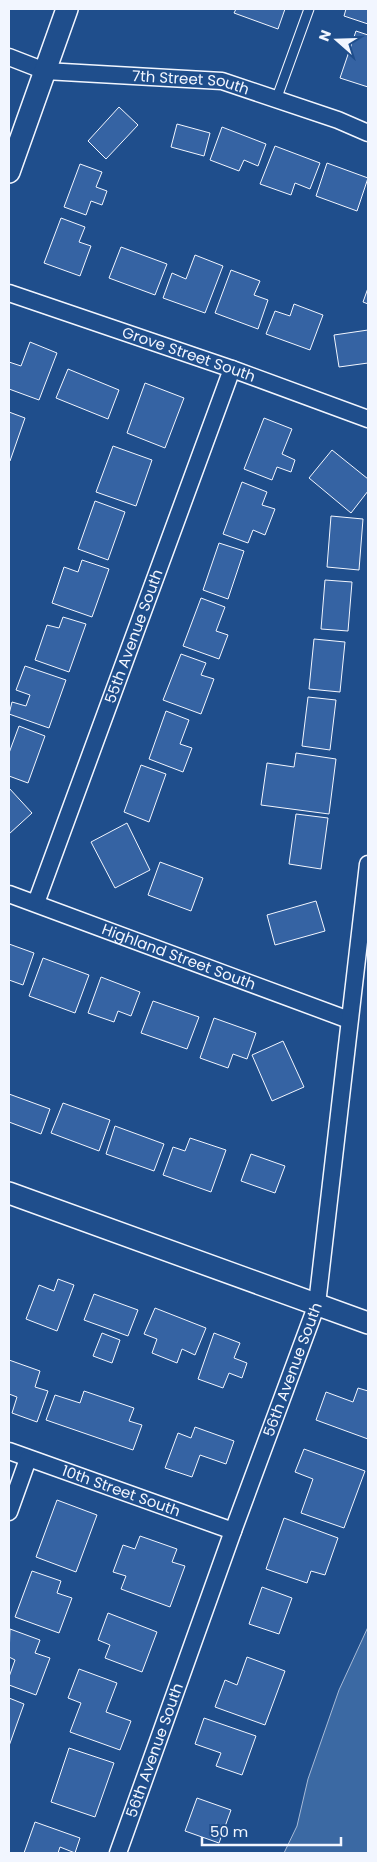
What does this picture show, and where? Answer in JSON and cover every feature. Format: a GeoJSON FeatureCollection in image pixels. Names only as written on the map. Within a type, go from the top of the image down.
{"type":"FeatureCollection","features":[{"type":"Feature","properties":{"kind":"street"},"geometry":{"type":"LineString","coordinates":[[9,172],[66,9]]}},
{"type":"Feature","properties":{"kind":"street","name":"7th Street South"},"geometry":{"type":"LineString","coordinates":[[9,57],[45,70],[222,81],[368,132]]}},
{"type":"Feature","properties":{"kind":"street","name":"Grove Street South"},"geometry":{"type":"LineString","coordinates":[[9,293],[232,369],[368,419]]}},
{"type":"Feature","properties":{"kind":"street","name":"55th Avenue South"},"geometry":{"type":"LineString","coordinates":[[36,903],[232,369]]}},
{"type":"Feature","properties":{"kind":"street","name":"56th Avenue South"},"geometry":{"type":"LineString","coordinates":[[118,1853],[233,1531],[317,1304],[368,864]]}},
{"type":"Feature","properties":{"kind":"street","name":"Highland Street South"},"geometry":{"type":"LineString","coordinates":[[9,894],[349,1020]]}},
{"type":"Feature","properties":{"kind":"street"},"geometry":{"type":"LineString","coordinates":[[9,1193],[368,1323]]}},
{"type":"Feature","properties":{"kind":"street","name":"10th Street South"},"geometry":{"type":"LineString","coordinates":[[9,1451],[233,1531]]}},
{"type":"Feature","properties":{"kind":"street"},"geometry":{"type":"LineString","coordinates":[[9,1512],[28,1459]]}},
{"type":"Feature","properties":{"kind":"lane"},"geometry":{"type":"LineString","coordinates":[[276,100],[309,9]]}},
{"type":"Feature","properties":{"kind":"water"},"geometry":{"type":"Polygon","coordinates":[[[368,1627],[368,1853],[284,1853],[297,1826],[308,1779],[339,1690],[368,1627]]]}},
{"type":"Feature","properties":{"kind":"building"},"geometry":{"type":"Polygon","coordinates":[[[236,9],[285,9],[278,29],[234,13],[236,9]]]}},
{"type":"Feature","properties":{"kind":"building"},"geometry":{"type":"Polygon","coordinates":[[[346,9],[368,9],[368,24],[344,16],[346,9]]]}},
{"type":"Feature","properties":{"kind":"building"},"geometry":{"type":"Polygon","coordinates":[[[356,31],[368,35],[368,87],[340,78],[356,31]]]}},
{"type":"Feature","properties":{"kind":"building"},"geometry":{"type":"Polygon","coordinates":[[[119,107],[138,125],[106,159],[88,141],[119,107]]]}},
{"type":"Feature","properties":{"kind":"building"},"geometry":{"type":"Polygon","coordinates":[[[177,124],[210,133],[204,156],[171,147],[177,124]]]}},
{"type":"Feature","properties":{"kind":"building"},"geometry":{"type":"Polygon","coordinates":[[[222,127],[266,144],[258,166],[244,160],[239,171],[210,160],[222,127]]]}},
{"type":"Feature","properties":{"kind":"building"},"geometry":{"type":"Polygon","coordinates":[[[275,146],[320,163],[310,189],[295,183],[291,195],[260,184],[275,146]]]}},
{"type":"Feature","properties":{"kind":"building"},"geometry":{"type":"Polygon","coordinates":[[[327,163],[368,178],[357,211],[316,196],[327,163]]]}},
{"type":"Feature","properties":{"kind":"building"},"geometry":{"type":"Polygon","coordinates":[[[80,164],[102,172],[96,187],[107,191],[102,205],[91,201],[86,215],[64,207],[80,164]]]}},
{"type":"Feature","properties":{"kind":"building"},"geometry":{"type":"Polygon","coordinates":[[[61,218],[85,227],[79,242],[91,246],[80,276],[44,263],[61,218]]]}},
{"type":"Feature","properties":{"kind":"building"},"geometry":{"type":"Polygon","coordinates":[[[121,247],[167,264],[155,295],[109,278],[121,247]]]}},
{"type":"Feature","properties":{"kind":"building"},"geometry":{"type":"Polygon","coordinates":[[[195,255],[223,266],[205,313],[163,298],[172,273],[186,279],[195,255]]]}},
{"type":"Feature","properties":{"kind":"building"},"geometry":{"type":"Polygon","coordinates":[[[231,270],[260,281],[254,295],[268,300],[258,329],[215,313],[231,270]]]}},
{"type":"Feature","properties":{"kind":"building"},"geometry":{"type":"Polygon","coordinates":[[[368,288],[368,304],[363,302],[368,288]]]}},
{"type":"Feature","properties":{"kind":"building"},"geometry":{"type":"Polygon","coordinates":[[[294,304],[323,315],[310,350],[266,334],[275,311],[290,316],[294,304]]]}},
{"type":"Feature","properties":{"kind":"building"},"geometry":{"type":"Polygon","coordinates":[[[368,330],[368,363],[339,367],[334,335],[368,330]]]}},
{"type":"Feature","properties":{"kind":"building"},"geometry":{"type":"Polygon","coordinates":[[[30,342],[57,353],[39,400],[9,389],[9,362],[21,366],[30,342]]]}},
{"type":"Feature","properties":{"kind":"building"},"geometry":{"type":"Polygon","coordinates":[[[68,369],[119,390],[108,419],[56,398],[68,369]]]}},
{"type":"Feature","properties":{"kind":"building"},"geometry":{"type":"Polygon","coordinates":[[[145,383],[184,398],[165,448],[127,433],[145,383]]]}},
{"type":"Feature","properties":{"kind":"building"},"geometry":{"type":"Polygon","coordinates":[[[9,412],[25,418],[10,461],[9,460],[9,412]]]}},
{"type":"Feature","properties":{"kind":"building"},"geometry":{"type":"Polygon","coordinates":[[[264,418],[292,429],[282,454],[295,460],[291,472],[277,467],[272,480],[244,469],[264,418]]]}},
{"type":"Feature","properties":{"kind":"building"},"geometry":{"type":"Polygon","coordinates":[[[113,446],[152,460],[136,506],[96,492],[113,446]]]}},
{"type":"Feature","properties":{"kind":"building"},"geometry":{"type":"Polygon","coordinates":[[[332,450],[368,479],[368,491],[351,513],[309,478],[332,450]]]}},
{"type":"Feature","properties":{"kind":"building"},"geometry":{"type":"Polygon","coordinates":[[[242,482],[267,492],[262,505],[275,509],[265,535],[253,530],[248,543],[223,534],[242,482]]]}},
{"type":"Feature","properties":{"kind":"building"},"geometry":{"type":"Polygon","coordinates":[[[95,501],[125,512],[108,560],[78,549],[95,501]]]}},
{"type":"Feature","properties":{"kind":"building"},"geometry":{"type":"Polygon","coordinates":[[[331,516],[363,519],[359,570],[327,567],[331,516]]]}},
{"type":"Feature","properties":{"kind":"building"},"geometry":{"type":"Polygon","coordinates":[[[219,543],[244,551],[228,599],[203,590],[219,543]]]}},
{"type":"Feature","properties":{"kind":"building"},"geometry":{"type":"Polygon","coordinates":[[[82,560],[109,569],[92,617],[52,603],[64,567],[78,572],[82,560]]]}},
{"type":"Feature","properties":{"kind":"building"},"geometry":{"type":"Polygon","coordinates":[[[325,580],[352,582],[348,631],[321,629],[325,580]]]}},
{"type":"Feature","properties":{"kind":"building"},"geometry":{"type":"Polygon","coordinates":[[[201,598],[225,607],[216,631],[228,635],[219,659],[183,646],[201,598]]]}},
{"type":"Feature","properties":{"kind":"building"},"geometry":{"type":"Polygon","coordinates":[[[63,617],[86,624],[69,672],[35,660],[47,625],[59,628],[63,617]]]}},
{"type":"Feature","properties":{"kind":"building"},"geometry":{"type":"Polygon","coordinates":[[[314,639],[345,642],[340,692],[309,689],[314,639]]]}},
{"type":"Feature","properties":{"kind":"building"},"geometry":{"type":"Polygon","coordinates":[[[181,654],[206,663],[201,675],[214,679],[201,714],[163,700],[181,654]]]}},
{"type":"Feature","properties":{"kind":"building"},"geometry":{"type":"Polygon","coordinates":[[[25,666],[66,680],[49,728],[9,714],[12,702],[26,706],[30,695],[16,690],[25,666]]]}},
{"type":"Feature","properties":{"kind":"building"},"geometry":{"type":"Polygon","coordinates":[[[308,697],[336,700],[330,750],[302,746],[308,697]]]}},
{"type":"Feature","properties":{"kind":"building"},"geometry":{"type":"Polygon","coordinates":[[[166,711],[189,720],[180,744],[192,748],[183,772],[149,759],[166,711]]]}},
{"type":"Feature","properties":{"kind":"building"},"geometry":{"type":"Polygon","coordinates":[[[19,726],[45,736],[28,783],[9,776],[9,753],[19,726]]]}},
{"type":"Feature","properties":{"kind":"building"},"geometry":{"type":"Polygon","coordinates":[[[296,753],[336,759],[329,814],[261,805],[267,763],[294,767],[296,753]]]}},
{"type":"Feature","properties":{"kind":"building"},"geometry":{"type":"Polygon","coordinates":[[[141,765],[166,774],[149,822],[124,812],[141,765]]]}},
{"type":"Feature","properties":{"kind":"building"},"geometry":{"type":"Polygon","coordinates":[[[9,788],[32,813],[9,834],[9,788]]]}},
{"type":"Feature","properties":{"kind":"building"},"geometry":{"type":"Polygon","coordinates":[[[296,814],[328,818],[321,869],[289,864],[296,814]]]}},
{"type":"Feature","properties":{"kind":"building"},"geometry":{"type":"Polygon","coordinates":[[[127,823],[150,870],[115,888],[91,842],[127,823]]]}},
{"type":"Feature","properties":{"kind":"building"},"geometry":{"type":"Polygon","coordinates":[[[160,862],[203,878],[191,911],[148,895],[160,862]]]}},
{"type":"Feature","properties":{"kind":"building"},"geometry":{"type":"Polygon","coordinates":[[[316,901],[325,931],[275,945],[267,915],[316,901]]]}},
{"type":"Feature","properties":{"kind":"building"},"geometry":{"type":"Polygon","coordinates":[[[9,944],[34,953],[23,985],[9,980],[9,944]]]}},
{"type":"Feature","properties":{"kind":"building"},"geometry":{"type":"Polygon","coordinates":[[[43,958],[89,975],[75,1013],[29,996],[43,958]]]}},
{"type":"Feature","properties":{"kind":"building"},"geometry":{"type":"Polygon","coordinates":[[[101,977],[140,992],[131,1016],[118,1011],[114,1022],[88,1013],[101,977]]]}},
{"type":"Feature","properties":{"kind":"building"},"geometry":{"type":"Polygon","coordinates":[[[153,1001],[199,1017],[187,1049],[141,1033],[153,1001]]]}},
{"type":"Feature","properties":{"kind":"building"},"geometry":{"type":"Polygon","coordinates":[[[214,1018],[256,1033],[247,1059],[233,1054],[228,1068],[200,1058],[214,1018]]]}},
{"type":"Feature","properties":{"kind":"building"},"geometry":{"type":"Polygon","coordinates":[[[283,1041],[304,1087],[272,1101],[252,1055],[283,1041]]]}},
{"type":"Feature","properties":{"kind":"building"},"geometry":{"type":"Polygon","coordinates":[[[9,1094],[50,1109],[41,1134],[9,1122],[9,1094]]]}},
{"type":"Feature","properties":{"kind":"building"},"geometry":{"type":"Polygon","coordinates":[[[63,1103],[110,1120],[99,1151],[51,1133],[63,1103]]]}},
{"type":"Feature","properties":{"kind":"building"},"geometry":{"type":"Polygon","coordinates":[[[115,1126],[164,1144],[154,1171],[106,1154],[115,1126]]]}},
{"type":"Feature","properties":{"kind":"building"},"geometry":{"type":"Polygon","coordinates":[[[190,1138],[226,1150],[211,1192],[163,1175],[173,1147],[185,1151],[190,1138]]]}},
{"type":"Feature","properties":{"kind":"building"},"geometry":{"type":"Polygon","coordinates":[[[251,1154],[285,1166],[275,1193],[241,1181],[251,1154]]]}},
{"type":"Feature","properties":{"kind":"building"},"geometry":{"type":"Polygon","coordinates":[[[58,1279],[74,1285],[57,1331],[26,1319],[39,1285],[54,1291],[58,1279]]]}},
{"type":"Feature","properties":{"kind":"building"},"geometry":{"type":"Polygon","coordinates":[[[94,1294],[138,1310],[128,1336],[84,1320],[94,1294]]]}},
{"type":"Feature","properties":{"kind":"building"},"geometry":{"type":"Polygon","coordinates":[[[155,1308],[206,1328],[195,1355],[182,1349],[177,1363],[152,1353],[157,1339],[144,1334],[155,1308]]]}},
{"type":"Feature","properties":{"kind":"building"},"geometry":{"type":"Polygon","coordinates":[[[102,1333],[120,1340],[112,1363],[93,1356],[102,1333]]]}},
{"type":"Feature","properties":{"kind":"building"},"geometry":{"type":"Polygon","coordinates":[[[214,1333],[240,1343],[234,1358],[247,1363],[242,1378],[229,1373],[223,1388],[198,1379],[214,1333]]]}},
{"type":"Feature","properties":{"kind":"building"},"geometry":{"type":"Polygon","coordinates":[[[9,1360],[40,1371],[35,1387],[48,1391],[37,1422],[12,1413],[17,1397],[9,1394],[9,1360]]]}},
{"type":"Feature","properties":{"kind":"building"},"geometry":{"type":"Polygon","coordinates":[[[358,1388],[368,1391],[368,1439],[316,1420],[326,1392],[353,1402],[358,1388]]]}},
{"type":"Feature","properties":{"kind":"building"},"geometry":{"type":"Polygon","coordinates":[[[84,1391],[134,1408],[129,1421],[142,1425],[133,1450],[46,1420],[55,1395],[80,1403],[84,1391]]]}},
{"type":"Feature","properties":{"kind":"building"},"geometry":{"type":"Polygon","coordinates":[[[195,1427],[234,1441],[226,1464],[200,1455],[192,1477],[165,1468],[178,1433],[191,1438],[195,1427]]]}},
{"type":"Feature","properties":{"kind":"building"},"geometry":{"type":"Polygon","coordinates":[[[304,1449],[365,1471],[344,1528],[301,1513],[313,1479],[295,1472],[304,1449]]]}},
{"type":"Feature","properties":{"kind":"building"},"geometry":{"type":"Polygon","coordinates":[[[57,1500],[97,1515],[76,1572],[36,1557],[57,1500]]]}},
{"type":"Feature","properties":{"kind":"building"},"geometry":{"type":"Polygon","coordinates":[[[284,1518],[338,1538],[325,1575],[311,1571],[307,1583],[266,1569],[284,1518]]]}},
{"type":"Feature","properties":{"kind":"building"},"geometry":{"type":"Polygon","coordinates":[[[140,1536],[177,1549],[172,1562],[185,1566],[170,1607],[121,1589],[126,1576],[113,1572],[123,1545],[135,1549],[140,1536]]]}},
{"type":"Feature","properties":{"kind":"building"},"geometry":{"type":"Polygon","coordinates":[[[32,1571],[61,1581],[57,1593],[72,1598],[59,1633],[15,1617],[32,1571]]]}},
{"type":"Feature","properties":{"kind":"building"},"geometry":{"type":"Polygon","coordinates":[[[262,1587],[292,1598],[279,1634],[249,1624],[262,1587]]]}},
{"type":"Feature","properties":{"kind":"building"},"geometry":{"type":"Polygon","coordinates":[[[108,1613],[157,1632],[142,1672],[105,1658],[110,1645],[98,1640],[108,1613]]]}},
{"type":"Feature","properties":{"kind":"building"},"geometry":{"type":"Polygon","coordinates":[[[10,1629],[40,1640],[35,1653],[50,1658],[36,1695],[9,1685],[9,1677],[15,1660],[9,1657],[10,1629]]]}},
{"type":"Feature","properties":{"kind":"building"},"geometry":{"type":"Polygon","coordinates":[[[247,1657],[285,1671],[265,1725],[215,1707],[225,1680],[237,1685],[247,1657]]]}},
{"type":"Feature","properties":{"kind":"building"},"geometry":{"type":"Polygon","coordinates":[[[79,1669],[117,1683],[106,1712],[131,1721],[120,1750],[70,1732],[81,1703],[68,1698],[79,1669]]]}},
{"type":"Feature","properties":{"kind":"building"},"geometry":{"type":"Polygon","coordinates":[[[9,1698],[24,1704],[9,1746],[9,1698]]]}},
{"type":"Feature","properties":{"kind":"building"},"geometry":{"type":"Polygon","coordinates":[[[204,1718],[256,1736],[242,1775],[216,1766],[221,1753],[195,1744],[204,1718]]]}},
{"type":"Feature","properties":{"kind":"building"},"geometry":{"type":"Polygon","coordinates":[[[69,1748],[114,1763],[95,1817],[51,1802],[69,1748]]]}},
{"type":"Feature","properties":{"kind":"building"},"geometry":{"type":"Polygon","coordinates":[[[197,1798],[231,1810],[219,1843],[185,1831],[197,1798]]]}},
{"type":"Feature","properties":{"kind":"building"},"geometry":{"type":"Polygon","coordinates":[[[35,1822],[80,1838],[75,1853],[60,1847],[58,1853],[24,1853],[35,1822]]]}}]}
